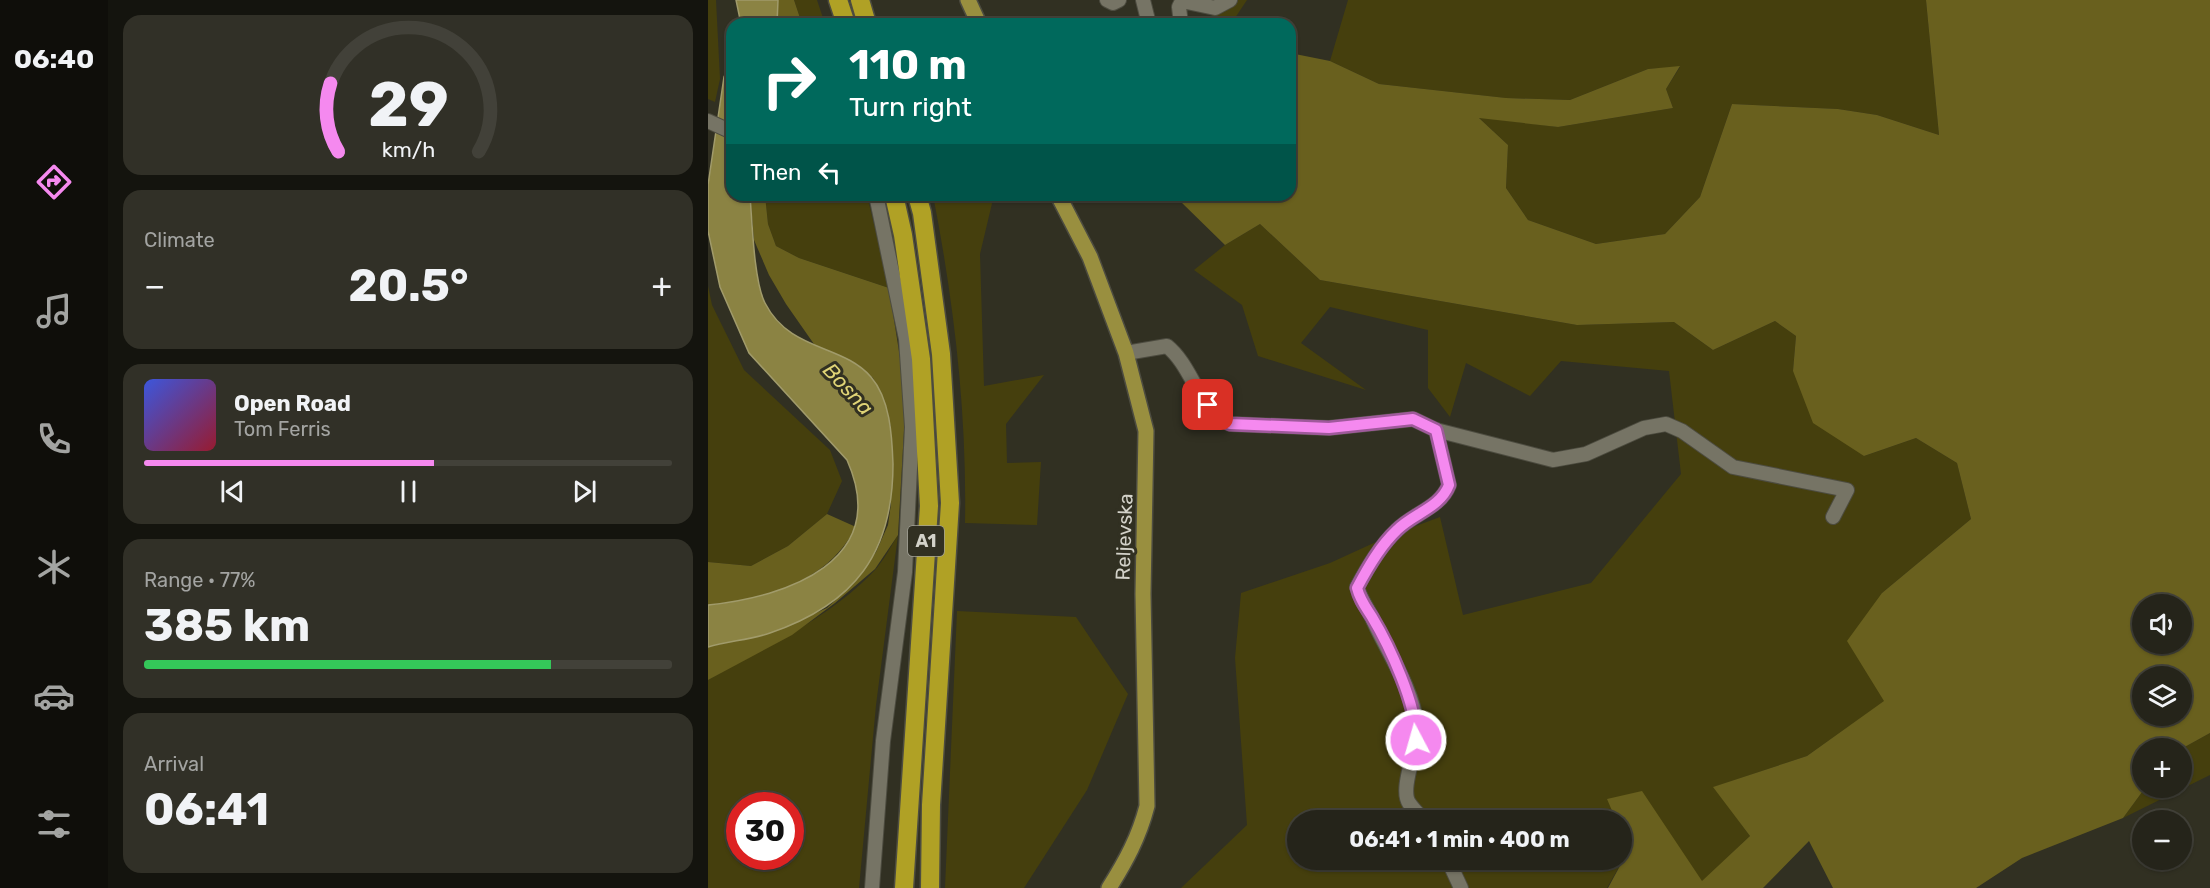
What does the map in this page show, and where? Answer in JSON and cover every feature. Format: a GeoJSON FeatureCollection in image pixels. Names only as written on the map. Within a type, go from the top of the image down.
{"type":"FeatureCollection","features":[{"type":"Feature","properties":{"kind":"highway"},"geometry":{"type":"LineString","coordinates":[[838,0],[844,18]]}},
{"type":"Feature","properties":{"kind":"highway"},"geometry":{"type":"LineString","coordinates":[[860,0],[865,18]]}},
{"type":"Feature","properties":{"kind":"highway","name":"A1"},"geometry":{"type":"LineString","coordinates":[[895,201],[903,235],[921,359],[928,506],[904,888]]}},
{"type":"Feature","properties":{"kind":"highway","name":"A1"},"geometry":{"type":"LineString","coordinates":[[918,201],[941,354],[950,502],[931,805],[930,888]]}},
{"type":"Feature","properties":{"kind":"main road"},"geometry":{"type":"LineString","coordinates":[[968,0],[976,18]]}},
{"type":"Feature","properties":{"kind":"main road","name":"Reljevska"},"geometry":{"type":"LineString","coordinates":[[1061,201],[1090,257],[1126,353],[1142,412],[1148,449],[1143,594],[1147,806],[1133,849],[1109,888]]}},
{"type":"Feature","properties":{"kind":"street"},"geometry":{"type":"LineString","coordinates":[[1107,0],[1113,3],[1119,0]]}},
{"type":"Feature","properties":{"kind":"street"},"geometry":{"type":"LineString","coordinates":[[1143,0],[1148,18]]}},
{"type":"Feature","properties":{"kind":"street"},"geometry":{"type":"LineString","coordinates":[[1180,18],[1179,8],[1182,1],[1215,8],[1230,0]]}},
{"type":"Feature","properties":{"kind":"street"},"geometry":{"type":"LineString","coordinates":[[708,121],[726,129]]}},
{"type":"Feature","properties":{"kind":"street"},"geometry":{"type":"LineString","coordinates":[[872,888],[883,741],[905,572],[912,427],[906,339],[877,201]]}},
{"type":"Feature","properties":{"kind":"street"},"geometry":{"type":"LineString","coordinates":[[1126,353],[1167,346],[1174,352],[1197,391],[1219,419],[1230,424],[1329,428],[1413,419],[1436,430],[1553,460],[1586,454],[1644,428],[1666,424],[1682,430],[1733,467],[1846,490],[1833,517]]}},
{"type":"Feature","properties":{"kind":"street"},"geometry":{"type":"LineString","coordinates":[[1415,810],[1409,803],[1406,791],[1416,752],[1417,727],[1411,701],[1372,617],[1361,603],[1357,588],[1371,561],[1398,529],[1434,504],[1449,485],[1436,430]]}},
{"type":"Feature","properties":{"kind":"street"},"geometry":{"type":"LineString","coordinates":[[1453,870],[1461,888]]}},
{"type":"Feature","properties":{"kind":"shaded area"},"geometry":{"type":"Polygon","coordinates":[[[708,0],[716,0],[720,79],[715,102],[708,99],[708,0]]]}},
{"type":"Feature","properties":{"kind":"shaded area"},"geometry":{"type":"Polygon","coordinates":[[[778,0],[794,0],[800,18],[777,18],[778,0]]]}},
{"type":"Feature","properties":{"kind":"shaded area"},"geometry":{"type":"Polygon","coordinates":[[[794,0],[817,0],[823,18],[800,18],[794,0]]]}},
{"type":"Feature","properties":{"kind":"shaded area"},"geometry":{"type":"Polygon","coordinates":[[[1207,0],[1247,0],[1235,18],[1213,18],[1207,0]]]}},
{"type":"Feature","properties":{"kind":"shaded area"},"geometry":{"type":"Polygon","coordinates":[[[1348,0],[1926,0],[1939,135],[1877,115],[1838,109],[1732,104],[1700,197],[1665,234],[1596,244],[1528,220],[1506,188],[1508,145],[1478,117],[1558,127],[1673,108],[1666,89],[1680,67],[1648,69],[1570,100],[1505,98],[1379,84],[1330,61],[1348,0]]]}},
{"type":"Feature","properties":{"kind":"shaded area"},"geometry":{"type":"Polygon","coordinates":[[[1926,0],[2210,0],[2210,733],[2192,743],[2192,738],[2132,738],[2132,798],[2138,798],[2123,818],[2022,858],[1976,888],[1833,888],[1809,841],[1763,888],[1608,888],[1618,870],[1632,870],[1632,810],[1612,810],[1607,799],[1642,791],[1702,881],[1750,836],[1713,787],[1807,756],[1884,701],[1847,641],[1882,593],[1971,519],[1957,463],[1916,438],[1864,456],[1813,423],[1793,371],[1796,336],[1775,321],[1713,350],[1674,322],[1577,325],[1320,280],[1260,224],[1225,245],[1180,201],[1296,201],[1296,54],[1330,61],[1379,84],[1506,98],[1570,100],[1648,69],[1680,66],[1666,89],[1673,108],[1558,127],[1479,118],[1508,145],[1506,188],[1528,220],[1596,244],[1665,234],[1700,197],[1732,104],[1838,109],[1877,115],[1939,135],[1926,0]]]}},
{"type":"Feature","properties":{"kind":"shaded area"},"geometry":{"type":"Polygon","coordinates":[[[751,201],[766,201],[768,224],[776,246],[799,258],[889,288],[906,396],[898,535],[875,569],[835,603],[792,635],[708,680],[708,647],[770,633],[827,608],[851,585],[876,552],[888,525],[891,504],[891,427],[873,378],[857,364],[816,347],[769,275],[754,240],[751,201]]]}},
{"type":"Feature","properties":{"kind":"shaded area"},"geometry":{"type":"Polygon","coordinates":[[[766,201],[868,201],[889,288],[799,258],[776,246],[768,224],[766,201]]]}},
{"type":"Feature","properties":{"kind":"shaded area"},"geometry":{"type":"Polygon","coordinates":[[[934,201],[993,201],[980,254],[984,386],[1044,375],[1006,424],[1007,463],[1041,462],[1037,525],[965,523],[964,440],[958,358],[934,201]]]}},
{"type":"Feature","properties":{"kind":"shaded area"},"geometry":{"type":"Polygon","coordinates":[[[1260,224],[1320,280],[1577,325],[1674,322],[1713,350],[1775,321],[1796,336],[1793,371],[1864,456],[1916,438],[1957,463],[1971,519],[1882,593],[1885,701],[1807,756],[1714,787],[1750,836],[1702,882],[1632,820],[1632,810],[1620,810],[1608,799],[1612,810],[1287,810],[1287,870],[1617,870],[1607,888],[1181,888],[1247,825],[1235,658],[1241,593],[1330,563],[1389,536],[1440,517],[1463,615],[1591,583],[1681,474],[1669,371],[1561,361],[1530,396],[1466,363],[1450,417],[1428,388],[1428,330],[1330,307],[1301,343],[1366,390],[1258,356],[1242,305],[1194,270],[1225,245],[1260,224]]]}},
{"type":"Feature","properties":{"kind":"shaded area"},"geometry":{"type":"Polygon","coordinates":[[[708,286],[712,305],[744,370],[830,450],[842,481],[827,514],[788,546],[751,566],[708,562],[708,286]]]}},
{"type":"Feature","properties":{"kind":"shaded area"},"geometry":{"type":"Polygon","coordinates":[[[827,514],[856,527],[844,546],[812,575],[773,592],[708,605],[708,562],[751,566],[788,546],[827,514]]]}},
{"type":"Feature","properties":{"kind":"shaded area"},"geometry":{"type":"Polygon","coordinates":[[[898,535],[876,705],[859,888],[708,888],[708,680],[817,618],[857,587],[875,570],[898,535]]]}},
{"type":"Feature","properties":{"kind":"shaded area"},"geometry":{"type":"Polygon","coordinates":[[[957,611],[1076,617],[1128,694],[1087,790],[1024,888],[945,888],[957,611]]]}},
{"type":"Feature","properties":{"kind":"shaded area"},"geometry":{"type":"Polygon","coordinates":[[[2210,733],[2210,775],[2192,784],[2192,743],[2210,733]]]}},
{"type":"Feature","properties":{"kind":"shaded area"},"geometry":{"type":"Polygon","coordinates":[[[2138,798],[2163,798],[2139,810],[2132,810],[2132,814],[2123,818],[2138,798]]]}},
{"type":"Feature","properties":{"kind":"water"},"geometry":{"type":"Polygon","coordinates":[[[736,0],[778,0],[777,18],[740,18],[736,0]]]}},
{"type":"Feature","properties":{"kind":"water","name":"Bosna"},"geometry":{"type":"Polygon","coordinates":[[[726,72],[726,201],[750,201],[758,281],[765,303],[788,331],[846,358],[871,377],[886,407],[891,430],[893,464],[886,524],[876,549],[863,571],[846,590],[825,607],[800,621],[770,633],[708,647],[708,605],[738,601],[769,593],[799,582],[824,567],[844,548],[855,524],[857,495],[847,460],[749,353],[720,287],[708,231],[708,185],[726,72]]]}},
{"type":"Feature","properties":{"kind":"route"},"geometry":{"type":"LineString","coordinates":[[1208,405],[1219,419],[1230,424],[1329,428],[1413,419],[1430,425],[1436,430],[1449,485],[1443,497],[1398,529],[1371,561],[1357,588],[1361,603],[1372,617],[1411,701],[1417,727],[1416,740]]}}]}
